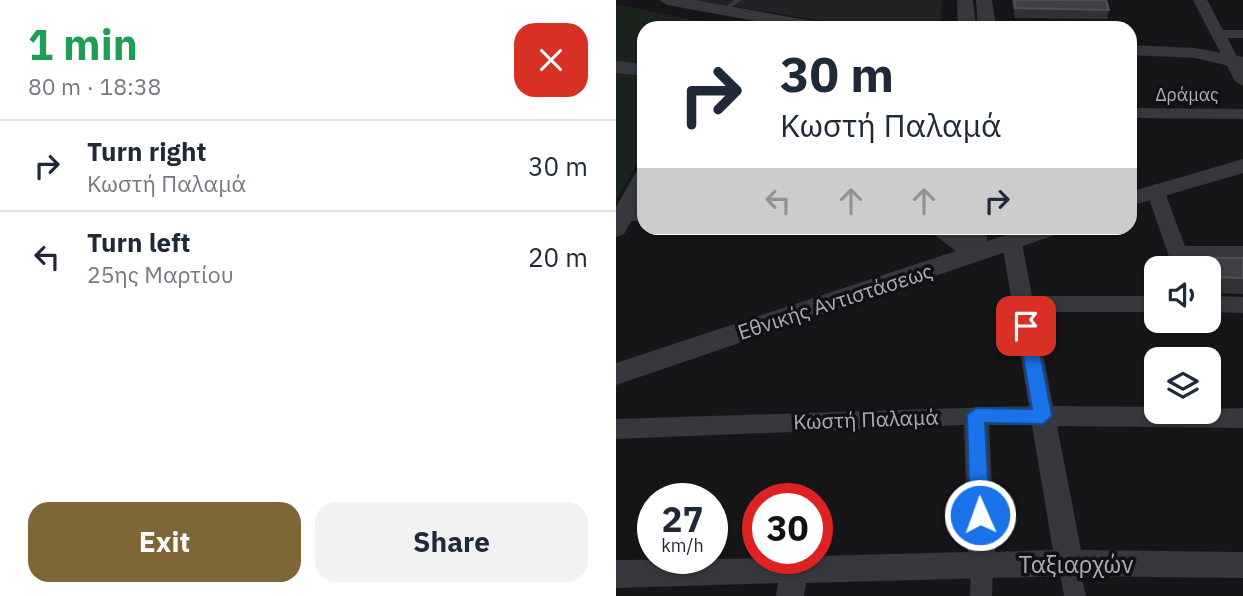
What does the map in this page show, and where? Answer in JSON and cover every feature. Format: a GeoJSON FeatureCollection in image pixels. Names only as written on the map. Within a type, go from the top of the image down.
{"type":"FeatureCollection","features":[{"type":"Feature","properties":{"kind":"street"},"geometry":{"type":"LineString","coordinates":[[667,0],[781,21]]}},
{"type":"Feature","properties":{"kind":"street"},"geometry":{"type":"LineString","coordinates":[[965,0],[966,21]]}},
{"type":"Feature","properties":{"kind":"street"},"geometry":{"type":"LineString","coordinates":[[984,0],[986,21]]}},
{"type":"Feature","properties":{"kind":"street"},"geometry":{"type":"LineString","coordinates":[[1200,0],[1218,34],[1238,62],[1243,81]]}},
{"type":"Feature","properties":{"kind":"street"},"geometry":{"type":"LineString","coordinates":[[1218,34],[1243,34]]}},
{"type":"Feature","properties":{"kind":"street"},"geometry":{"type":"LineString","coordinates":[[1137,50],[1195,53],[1238,62]]}},
{"type":"Feature","properties":{"kind":"street"},"geometry":{"type":"LineString","coordinates":[[616,67],[637,70]]}},
{"type":"Feature","properties":{"kind":"street","name":"Δράμας"},"geometry":{"type":"LineString","coordinates":[[1137,113],[1243,114]]}},
{"type":"Feature","properties":{"kind":"street"},"geometry":{"type":"LineString","coordinates":[[1137,196],[1243,166]]}},
{"type":"Feature","properties":{"kind":"street"},"geometry":{"type":"LineString","coordinates":[[1155,190],[1180,256]]}},
{"type":"Feature","properties":{"kind":"street"},"geometry":{"type":"LineString","coordinates":[[628,220],[637,196]]}},
{"type":"Feature","properties":{"kind":"street"},"geometry":{"type":"LineString","coordinates":[[950,235],[975,255]]}},
{"type":"Feature","properties":{"kind":"street"},"geometry":{"type":"LineString","coordinates":[[974,235],[975,255]]}},
{"type":"Feature","properties":{"kind":"street"},"geometry":{"type":"LineString","coordinates":[[1012,235],[1075,596]]}},
{"type":"Feature","properties":{"kind":"street","name":"Εθνικής Αντιστάσεως"},"geometry":{"type":"LineString","coordinates":[[616,374],[975,255],[1012,235]]}},
{"type":"Feature","properties":{"kind":"street"},"geometry":{"type":"LineString","coordinates":[[1216,256],[1243,253]]}},
{"type":"Feature","properties":{"kind":"street"},"geometry":{"type":"LineString","coordinates":[[1022,304],[1144,304]]}},
{"type":"Feature","properties":{"kind":"street"},"geometry":{"type":"LineString","coordinates":[[1221,304],[1243,304]]}},
{"type":"Feature","properties":{"kind":"street"},"geometry":{"type":"LineString","coordinates":[[976,415],[981,596]]}},
{"type":"Feature","properties":{"kind":"street","name":"Κωστή Παλαμά"},"geometry":{"type":"LineString","coordinates":[[616,429],[976,415],[1243,418]]}},
{"type":"Feature","properties":{"kind":"street","name":"Ταξιαρχών"},"geometry":{"type":"LineString","coordinates":[[618,579],[792,583],[982,565],[1243,565]]}},
{"type":"Feature","properties":{"kind":"shaded area"},"geometry":{"type":"Polygon","coordinates":[[[695,0],[942,0],[941,21],[823,21],[695,0]]]}},
{"type":"Feature","properties":{"kind":"shaded area"},"geometry":{"type":"Polygon","coordinates":[[[616,4],[698,21],[637,21],[637,67],[616,65],[616,4]]]}},
{"type":"Feature","properties":{"kind":"shaded area"},"geometry":{"type":"Polygon","coordinates":[[[616,71],[637,73],[637,164],[616,201],[616,71]]]}},
{"type":"Feature","properties":{"kind":"building"},"geometry":{"type":"Polygon","coordinates":[[[1014,0],[1106,0],[1109,10],[1015,8],[1014,0]]]}},
{"type":"Feature","properties":{"kind":"building"},"geometry":{"type":"Polygon","coordinates":[[[1221,258],[1243,258],[1243,278],[1221,277],[1221,258]]]}},
{"type":"Feature","properties":{"kind":"route"},"geometry":{"type":"LineString","coordinates":[[980,515],[976,415],[1043,416],[1026,326]]}}]}
